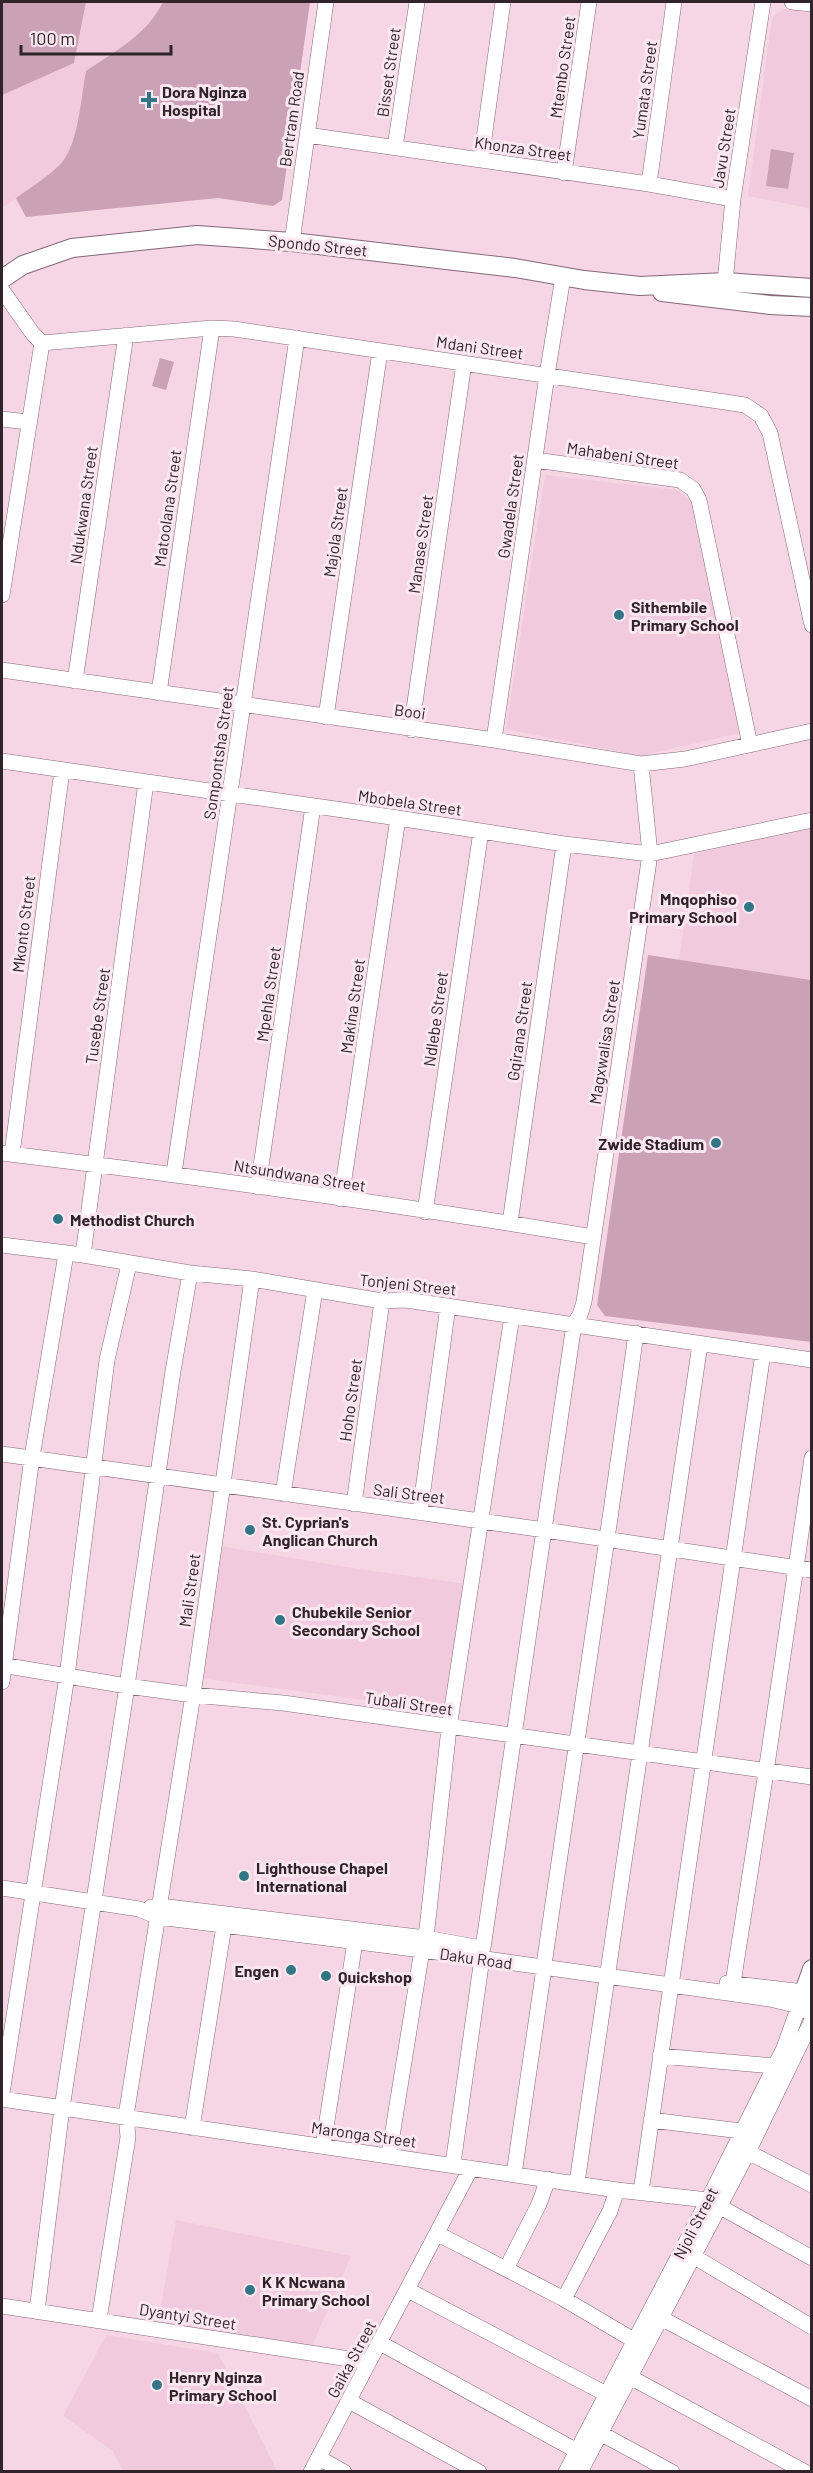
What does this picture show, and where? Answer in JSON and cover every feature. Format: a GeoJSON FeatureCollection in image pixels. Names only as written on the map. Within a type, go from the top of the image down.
{"type":"FeatureCollection","features":[{"type":"Feature","properties":{"kind":"main road","name":"Spondo Street"},"geometry":{"type":"LineString","coordinates":[[2,279],[23,265],[72,248],[197,235],[292,242],[515,268],[563,277],[640,286],[673,294],[812,288]]}},
{"type":"Feature","properties":{"kind":"main road","name":"Spondo Street"},"geometry":{"type":"LineString","coordinates":[[725,291],[807,309]]}},
{"type":"Feature","properties":{"kind":"main road","name":"Njoli Street"},"geometry":{"type":"LineString","coordinates":[[806,2001],[812,1969]]}},
{"type":"Feature","properties":{"kind":"street","name":"Bertram Road"},"geometry":{"type":"LineString","coordinates":[[292,242],[326,2]]}},
{"type":"Feature","properties":{"kind":"street","name":"Bisset Street"},"geometry":{"type":"LineString","coordinates":[[395,147],[417,2]]}},
{"type":"Feature","properties":{"kind":"street"},"geometry":{"type":"LineString","coordinates":[[481,160],[503,2]]}},
{"type":"Feature","properties":{"kind":"street","name":"Mtembo Street"},"geometry":{"type":"LineString","coordinates":[[564,173],[589,2]]}},
{"type":"Feature","properties":{"kind":"street","name":"Yumata Street"},"geometry":{"type":"LineString","coordinates":[[649,184],[674,2]]}},
{"type":"Feature","properties":{"kind":"street","name":"Javu Street"},"geometry":{"type":"LineString","coordinates":[[725,291],[733,199],[763,2]]}},
{"type":"Feature","properties":{"kind":"street"},"geometry":{"type":"LineString","coordinates":[[792,2],[812,4]]}},
{"type":"Feature","properties":{"kind":"street","name":"Khonza Street"},"geometry":{"type":"LineString","coordinates":[[307,135],[649,184],[733,199]]}},
{"type":"Feature","properties":{"kind":"street","name":"Gwadela Street"},"geometry":{"type":"LineString","coordinates":[[494,740],[563,277]]}},
{"type":"Feature","properties":{"kind":"street"},"geometry":{"type":"LineString","coordinates":[[2,290],[42,343],[2,595]]}},
{"type":"Feature","properties":{"kind":"street","name":"Mdani Street"},"geometry":{"type":"LineString","coordinates":[[42,343],[212,328],[297,338],[745,405],[761,416],[770,433],[812,625]]}},
{"type":"Feature","properties":{"kind":"street","name":"Matoolana Street"},"geometry":{"type":"LineString","coordinates":[[159,693],[212,328]]}},
{"type":"Feature","properties":{"kind":"street","name":"Ndukwana Street"},"geometry":{"type":"LineString","coordinates":[[75,681],[126,335]]}},
{"type":"Feature","properties":{"kind":"street","name":"Sompontsha Street"},"geometry":{"type":"LineString","coordinates":[[174,1173],[297,338]]}},
{"type":"Feature","properties":{"kind":"street","name":"Majola Street"},"geometry":{"type":"LineString","coordinates":[[326,717],[380,351]]}},
{"type":"Feature","properties":{"kind":"street","name":"Manase Street"},"geometry":{"type":"LineString","coordinates":[[411,730],[464,363]]}},
{"type":"Feature","properties":{"kind":"street"},"geometry":{"type":"LineString","coordinates":[[2,418],[28,422]]}},
{"type":"Feature","properties":{"kind":"street","name":"Mahabeni Street"},"geometry":{"type":"LineString","coordinates":[[535,460],[680,480],[693,489],[699,500],[750,745]]}},
{"type":"Feature","properties":{"kind":"street","name":"Booi"},"geometry":{"type":"LineString","coordinates":[[2,670],[242,706],[494,740],[641,764],[685,759],[812,731]]}},
{"type":"Feature","properties":{"kind":"street","name":"Mbobela Street"},"geometry":{"type":"LineString","coordinates":[[2,761],[564,844],[650,854],[812,820]]}},
{"type":"Feature","properties":{"kind":"street","name":"Magxwalisa Street"},"geometry":{"type":"LineString","coordinates":[[453,2164],[574,1324],[585,1302],[650,854],[641,764]]}},
{"type":"Feature","properties":{"kind":"street","name":"Mkonto Street"},"geometry":{"type":"LineString","coordinates":[[7,1154],[62,770]]}},
{"type":"Feature","properties":{"kind":"street","name":"Tusebe Street"},"geometry":{"type":"LineString","coordinates":[[83,1255],[146,782]]}},
{"type":"Feature","properties":{"kind":"street","name":"Mpehla Street"},"geometry":{"type":"LineString","coordinates":[[258,1187],[313,806]]}},
{"type":"Feature","properties":{"kind":"street","name":"Makina Street"},"geometry":{"type":"LineString","coordinates":[[341,1199],[398,818]]}},
{"type":"Feature","properties":{"kind":"street","name":"Ndlebe Street"},"geometry":{"type":"LineString","coordinates":[[425,1212],[481,831]]}},
{"type":"Feature","properties":{"kind":"street","name":"Gqirana Street"},"geometry":{"type":"LineString","coordinates":[[510,1223],[564,844]]}},
{"type":"Feature","properties":{"kind":"street","name":"Ntsundwana Street"},"geometry":{"type":"LineString","coordinates":[[7,1154],[95,1166],[174,1173],[593,1237]]}},
{"type":"Feature","properties":{"kind":"street","name":"Tonjeni Street"},"geometry":{"type":"LineString","coordinates":[[2,1246],[83,1255],[190,1273],[252,1279],[382,1301],[406,1300],[812,1360]]}},
{"type":"Feature","properties":{"kind":"street"},"geometry":{"type":"LineString","coordinates":[[2,1682],[32,1457],[66,1254]]}},
{"type":"Feature","properties":{"kind":"street"},"geometry":{"type":"LineString","coordinates":[[2,2092],[67,1676],[107,1360],[129,1264]]}},
{"type":"Feature","properties":{"kind":"street"},"geometry":{"type":"LineString","coordinates":[[37,2311],[62,2108],[190,1273]]}},
{"type":"Feature","properties":{"kind":"street","name":"Mali Street"},"geometry":{"type":"LineString","coordinates":[[99,2320],[128,2137],[126,2116],[193,1695],[252,1279]]}},
{"type":"Feature","properties":{"kind":"street"},"geometry":{"type":"LineString","coordinates":[[283,1494],[315,1290]]}},
{"type":"Feature","properties":{"kind":"street","name":"Hoho Street"},"geometry":{"type":"LineString","coordinates":[[354,1504],[382,1301]]}},
{"type":"Feature","properties":{"kind":"street"},"geometry":{"type":"LineString","coordinates":[[420,1512],[448,1306]]}},
{"type":"Feature","properties":{"kind":"street"},"geometry":{"type":"LineString","coordinates":[[389,2155],[424,1944],[450,1728],[512,1316]]}},
{"type":"Feature","properties":{"kind":"street"},"geometry":{"type":"LineString","coordinates":[[514,2174],[608,1539],[636,1333]]}},
{"type":"Feature","properties":{"kind":"street"},"geometry":{"type":"LineString","coordinates":[[577,2182],[638,1753],[700,1344]]}},
{"type":"Feature","properties":{"kind":"street"},"geometry":{"type":"LineString","coordinates":[[641,2192],[763,1353]]}},
{"type":"Feature","properties":{"kind":"street","name":"Sali Street"},"geometry":{"type":"LineString","coordinates":[[2,1454],[93,1465],[812,1570]]}},
{"type":"Feature","properties":{"kind":"street"},"geometry":{"type":"LineString","coordinates":[[733,1983],[812,1458]]}},
{"type":"Feature","properties":{"kind":"street","name":"Tubali Street"},"geometry":{"type":"LineString","coordinates":[[3,1665],[193,1695],[283,1703],[812,1777]]}},
{"type":"Feature","properties":{"kind":"street","name":"Daku Road"},"geometry":{"type":"LineString","coordinates":[[2,1888],[139,1910],[424,1944],[770,1999],[806,2001]]}},
{"type":"Feature","properties":{"kind":"street","name":"Daku Road"},"geometry":{"type":"LineString","coordinates":[[159,1911],[224,1926],[355,1942],[424,1944]]}},
{"type":"Feature","properties":{"kind":"street"},"geometry":{"type":"LineString","coordinates":[[192,2128],[224,1926]]}},
{"type":"Feature","properties":{"kind":"street"},"geometry":{"type":"LineString","coordinates":[[323,2146],[355,1942]]}},
{"type":"Feature","properties":{"kind":"street","name":"Daku Road"},"geometry":{"type":"LineString","coordinates":[[670,1982],[733,1983],[806,2001]]}},
{"type":"Feature","properties":{"kind":"street","name":"Njoli Street"},"geometry":{"type":"LineString","coordinates":[[580,2472],[693,2256],[741,2132],[806,2001]]}},
{"type":"Feature","properties":{"kind":"street","name":"Njoli Street"},"geometry":{"type":"LineString","coordinates":[[566,2472],[635,2342],[714,2204],[748,2152],[812,2020]]}},
{"type":"Feature","properties":{"kind":"street"},"geometry":{"type":"LineString","coordinates":[[660,2056],[774,2066]]}},
{"type":"Feature","properties":{"kind":"street","name":"Maronga Street"},"geometry":{"type":"LineString","coordinates":[[2,2099],[714,2204]]}},
{"type":"Feature","properties":{"kind":"street"},"geometry":{"type":"LineString","coordinates":[[651,2120],[741,2132]]}},
{"type":"Feature","properties":{"kind":"street"},"geometry":{"type":"LineString","coordinates":[[748,2152],[812,2185]]}},
{"type":"Feature","properties":{"kind":"street","name":"Gaika Street"},"geometry":{"type":"LineString","coordinates":[[315,2465],[471,2168]]}},
{"type":"Feature","properties":{"kind":"street"},"geometry":{"type":"LineString","coordinates":[[506,2269],[542,2197],[548,2179]]}},
{"type":"Feature","properties":{"kind":"street"},"geometry":{"type":"LineString","coordinates":[[564,2299],[610,2211],[617,2190]]}},
{"type":"Feature","properties":{"kind":"street"},"geometry":{"type":"LineString","coordinates":[[714,2204],[812,2258]]}},
{"type":"Feature","properties":{"kind":"street"},"geometry":{"type":"LineString","coordinates":[[438,2234],[564,2299],[635,2342]]}},
{"type":"Feature","properties":{"kind":"street"},"geometry":{"type":"LineString","coordinates":[[693,2256],[812,2327]]}},
{"type":"Feature","properties":{"kind":"street"},"geometry":{"type":"LineString","coordinates":[[408,2290],[608,2395]]}},
{"type":"Feature","properties":{"kind":"street","name":"Dyantyi Street"},"geometry":{"type":"LineString","coordinates":[[2,2306],[369,2362]]}},
{"type":"Feature","properties":{"kind":"street"},"geometry":{"type":"LineString","coordinates":[[661,2318],[812,2399]]}},
{"type":"Feature","properties":{"kind":"street"},"geometry":{"type":"LineString","coordinates":[[380,2343],[577,2451]]}},
{"type":"Feature","properties":{"kind":"street"},"geometry":{"type":"LineString","coordinates":[[630,2377],[805,2472]]}},
{"type":"Feature","properties":{"kind":"street"},"geometry":{"type":"LineString","coordinates":[[349,2401],[479,2472]]}},
{"type":"Feature","properties":{"kind":"street"},"geometry":{"type":"LineString","coordinates":[[600,2433],[672,2472]]}},
{"type":"Feature","properties":{"kind":"street"},"geometry":{"type":"LineString","coordinates":[[315,2465],[344,2472]]}},
{"type":"Feature","properties":{"kind":"shaded area","name":"Dora Nginza Hospital"},"geometry":{"type":"Polygon","coordinates":[[[2,2],[310,2],[282,200],[273,206],[218,198],[26,217],[15,199],[2,208],[2,2]]]}},
{"type":"Feature","properties":{"kind":"shaded area"},"geometry":{"type":"Polygon","coordinates":[[[2,2],[86,2],[74,63],[2,95],[2,2]]]}},
{"type":"Feature","properties":{"kind":"shaded area","name":"Dora Nginza Hospital"},"geometry":{"type":"Polygon","coordinates":[[[163,2],[310,2],[282,200],[273,206],[218,198],[26,217],[16,198],[53,171],[68,152],[76,130],[86,71],[139,33],[156,14],[163,2]]]}},
{"type":"Feature","properties":{"kind":"shaded area"},"geometry":{"type":"Polygon","coordinates":[[[784,9],[811,13],[811,219],[808,208],[748,196],[772,17],[784,9]]]}},
{"type":"Feature","properties":{"kind":"shaded area"},"geometry":{"type":"Polygon","coordinates":[[[771,149],[794,153],[788,189],[766,186],[771,149]]]}},
{"type":"Feature","properties":{"kind":"shaded area"},"geometry":{"type":"Polygon","coordinates":[[[160,358],[174,362],[166,390],[152,386],[160,358]]]}},
{"type":"Feature","properties":{"kind":"shaded area","name":"Sithembile Primary School"},"geometry":{"type":"Polygon","coordinates":[[[545,475],[677,490],[691,501],[739,733],[642,756],[506,729],[545,475]]]}},
{"type":"Feature","properties":{"kind":"shaded area","name":"Mnqophiso Primary School"},"geometry":{"type":"Polygon","coordinates":[[[811,827],[811,980],[679,960],[694,854],[811,827]]]}},
{"type":"Feature","properties":{"kind":"shaded area","name":"Zwide Stadium"},"geometry":{"type":"Polygon","coordinates":[[[648,955],[811,980],[811,1342],[605,1316],[597,1305],[648,955]]]}},
{"type":"Feature","properties":{"kind":"shaded area"},"geometry":{"type":"Polygon","coordinates":[[[219,1546],[467,1584],[447,1711],[206,1679],[199,1670],[219,1546]]]}},
{"type":"Feature","properties":{"kind":"shaded area","name":"K K Ncwana Primary School"},"geometry":{"type":"Polygon","coordinates":[[[176,2220],[351,2256],[312,2346],[158,2324],[176,2220]]]}},
{"type":"Feature","properties":{"kind":"shaded area","name":"Henry Nginza Primary School"},"geometry":{"type":"Polygon","coordinates":[[[106,2335],[218,2353],[277,2471],[123,2471],[113,2451],[63,2416],[106,2335]]]}},
{"type":"Feature","properties":{"kind":"place","name":"Dora Nginza Hospital"},"geometry":{"type":"Point","coordinates":[149,100]}},
{"type":"Feature","properties":{"kind":"place","name":"Sithembile Primary School"},"geometry":{"type":"Point","coordinates":[619,615]}},
{"type":"Feature","properties":{"kind":"place","name":"Mnqophiso Primary School"},"geometry":{"type":"Point","coordinates":[749,907]}},
{"type":"Feature","properties":{"kind":"place","name":"Zwide Stadium"},"geometry":{"type":"Point","coordinates":[716,1143]}},
{"type":"Feature","properties":{"kind":"place","name":"Methodist Church"},"geometry":{"type":"Point","coordinates":[58,1219]}},
{"type":"Feature","properties":{"kind":"place","name":"St. Cyprian's Anglican Church"},"geometry":{"type":"Point","coordinates":[250,1530]}},
{"type":"Feature","properties":{"kind":"place","name":"Chubekile Senior Secondary School"},"geometry":{"type":"Point","coordinates":[280,1620]}},
{"type":"Feature","properties":{"kind":"place","name":"Lighthouse Chapel International"},"geometry":{"type":"Point","coordinates":[244,1876]}},
{"type":"Feature","properties":{"kind":"place","name":"Engen"},"geometry":{"type":"Point","coordinates":[291,1970]}},
{"type":"Feature","properties":{"kind":"place","name":"Quickshop"},"geometry":{"type":"Point","coordinates":[326,1976]}},
{"type":"Feature","properties":{"kind":"place","name":"K K Ncwana Primary School"},"geometry":{"type":"Point","coordinates":[250,2290]}},
{"type":"Feature","properties":{"kind":"place","name":"Henry Nginza Primary School"},"geometry":{"type":"Point","coordinates":[157,2385]}}]}
